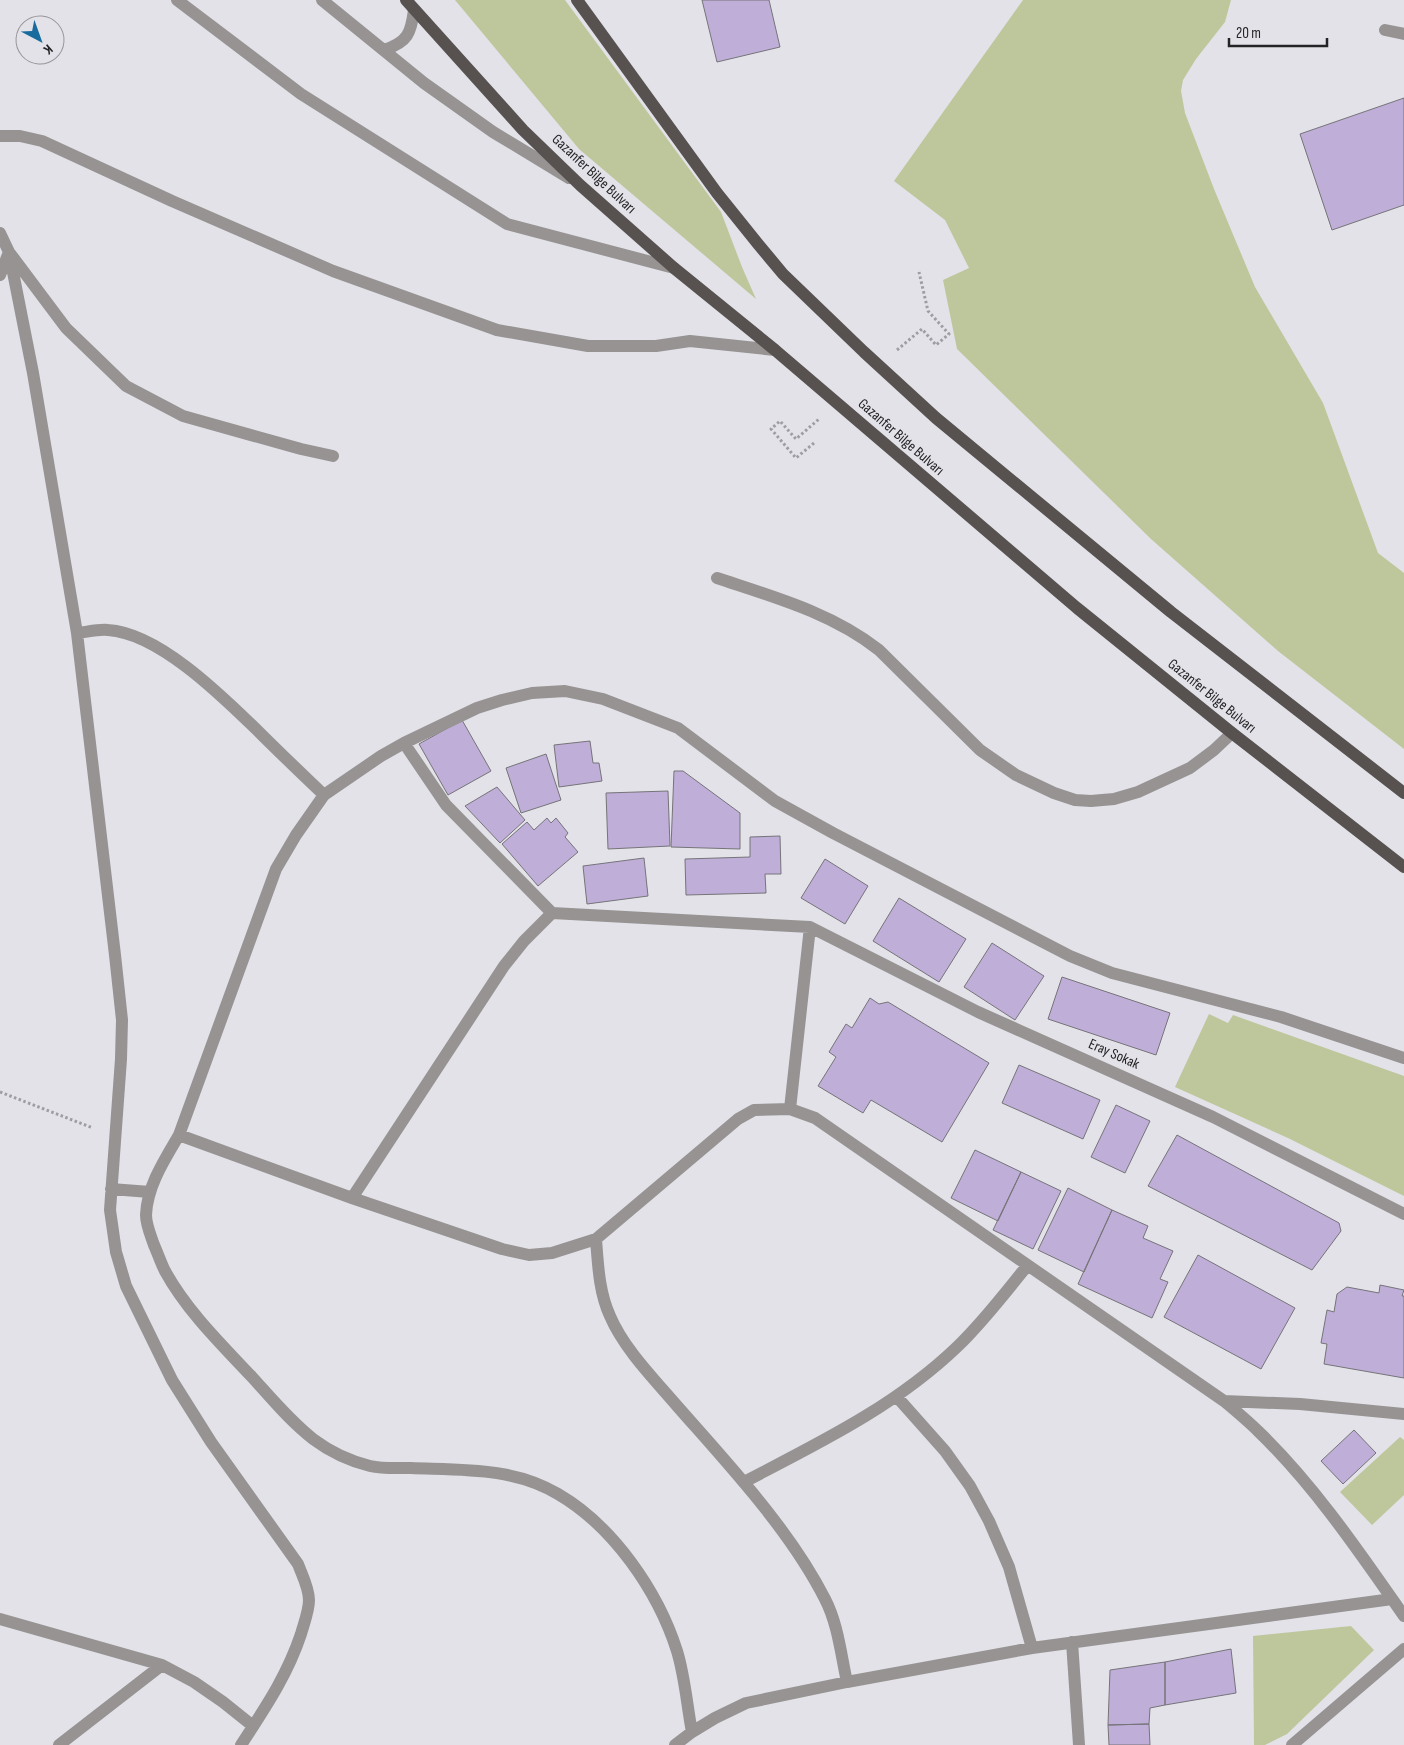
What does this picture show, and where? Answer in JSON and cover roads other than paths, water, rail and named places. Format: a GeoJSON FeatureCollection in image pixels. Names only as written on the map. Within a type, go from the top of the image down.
{"type":"FeatureCollection","features":[{"type":"Feature","properties":{"kind":"main road"},"geometry":{"type":"LineString","coordinates":[[577,0],[758,244],[784,274],[852,341],[936,418],[1156,600],[1404,793]]}},
{"type":"Feature","properties":{"kind":"main road","name":"Gazanfer Bilge Bulvarı"},"geometry":{"type":"LineString","coordinates":[[410,5],[523,130],[580,185],[674,268],[775,350],[990,534],[1232,733],[1404,867]]}},
{"type":"Feature","properties":{"kind":"street"},"geometry":{"type":"LineString","coordinates":[[177,0],[301,94],[507,224],[674,268]]}},
{"type":"Feature","properties":{"kind":"street"},"geometry":{"type":"LineString","coordinates":[[322,0],[424,83],[493,132],[580,185]]}},
{"type":"Feature","properties":{"kind":"street"},"geometry":{"type":"LineString","coordinates":[[384,50],[398,46],[406,37],[411,28],[410,5]]}},
{"type":"Feature","properties":{"kind":"street"},"geometry":{"type":"LineString","coordinates":[[1384,30],[1404,34]]}},
{"type":"Feature","properties":{"kind":"street"},"geometry":{"type":"LineString","coordinates":[[0,136],[20,136],[42,141],[172,201],[332,271],[497,330],[588,346],[656,346],[690,341],[775,350]]}},
{"type":"Feature","properties":{"kind":"street"},"geometry":{"type":"LineString","coordinates":[[0,234],[9,252],[66,328],[126,386],[183,416],[333,456]]}},
{"type":"Feature","properties":{"kind":"street"},"geometry":{"type":"LineString","coordinates":[[0,275],[9,252]]}},
{"type":"Feature","properties":{"kind":"street"},"geometry":{"type":"LineString","coordinates":[[9,252],[34,373],[77,633],[122,1020],[110,1210],[116,1252],[126,1286],[172,1380],[211,1442],[298,1564],[309,1600],[305,1620],[293,1656],[281,1682],[241,1745]]}},
{"type":"Feature","properties":{"kind":"street"},"geometry":{"type":"LineString","coordinates":[[717,578],[819,614],[864,638],[891,661],[980,750],[1016,775],[1054,793],[1075,800],[1091,802],[1114,799],[1138,792],[1190,768],[1214,750],[1232,733]]}},
{"type":"Feature","properties":{"kind":"street"},"geometry":{"type":"LineString","coordinates":[[77,633],[107,630],[118,632],[141,640],[166,653],[208,683],[324,795]]}},
{"type":"Feature","properties":{"kind":"street"},"geometry":{"type":"LineString","coordinates":[[692,1732],[677,1652],[667,1624],[644,1579],[611,1538],[585,1513],[557,1493],[521,1478],[485,1470],[372,1467],[341,1456],[312,1438],[276,1404],[184,1300],[164,1270],[149,1232],[146,1215],[150,1192],[160,1167],[179,1135],[276,869],[296,835],[324,795],[356,772],[404,743],[477,708],[532,693],[565,691],[603,699],[678,728],[775,801],[1070,956],[1112,973],[1281,1017],[1404,1058]]}},
{"type":"Feature","properties":{"kind":"street"},"geometry":{"type":"LineString","coordinates":[[404,743],[446,805],[552,913],[810,927],[790,1108]]}},
{"type":"Feature","properties":{"kind":"street"},"geometry":{"type":"LineString","coordinates":[[352,1198],[504,966],[524,940],[552,913]]}},
{"type":"Feature","properties":{"kind":"street","name":"Eray Sokak"},"geometry":{"type":"LineString","coordinates":[[810,927],[978,1012],[1214,1117],[1404,1214]]}},
{"type":"Feature","properties":{"kind":"street"},"geometry":{"type":"LineString","coordinates":[[179,1135],[352,1198],[502,1249],[529,1255],[552,1253],[596,1239],[738,1119],[754,1110],[790,1108],[815,1118],[836,1132],[1224,1401],[1260,1432],[1310,1489],[1346,1535],[1404,1616]]}},
{"type":"Feature","properties":{"kind":"street"},"geometry":{"type":"LineString","coordinates":[[111,1189],[150,1192]]}},
{"type":"Feature","properties":{"kind":"street"},"geometry":{"type":"LineString","coordinates":[[596,1239],[602,1294],[610,1317],[642,1365],[744,1482],[805,1566],[825,1600],[836,1629],[847,1682]]}},
{"type":"Feature","properties":{"kind":"street"},"geometry":{"type":"LineString","coordinates":[[744,1482],[828,1439],[897,1397],[959,1345],[1027,1266]]}},
{"type":"Feature","properties":{"kind":"street"},"geometry":{"type":"LineString","coordinates":[[897,1397],[945,1451],[970,1486],[989,1521],[1010,1567],[1032,1648]]}},
{"type":"Feature","properties":{"kind":"street"},"geometry":{"type":"LineString","coordinates":[[1224,1401],[1300,1404],[1404,1414]]}},
{"type":"Feature","properties":{"kind":"street"},"geometry":{"type":"LineString","coordinates":[[675,1745],[715,1718],[746,1703],[847,1682],[1032,1648],[1392,1599]]}},
{"type":"Feature","properties":{"kind":"street"},"geometry":{"type":"LineString","coordinates":[[0,1620],[162,1665],[194,1682],[253,1726]]}},
{"type":"Feature","properties":{"kind":"street"},"geometry":{"type":"LineString","coordinates":[[1072,1642],[1079,1745]]}},
{"type":"Feature","properties":{"kind":"street"},"geometry":{"type":"LineString","coordinates":[[1292,1745],[1404,1649]]}},
{"type":"Feature","properties":{"kind":"street"},"geometry":{"type":"LineString","coordinates":[[59,1745],[162,1665]]}}]}
